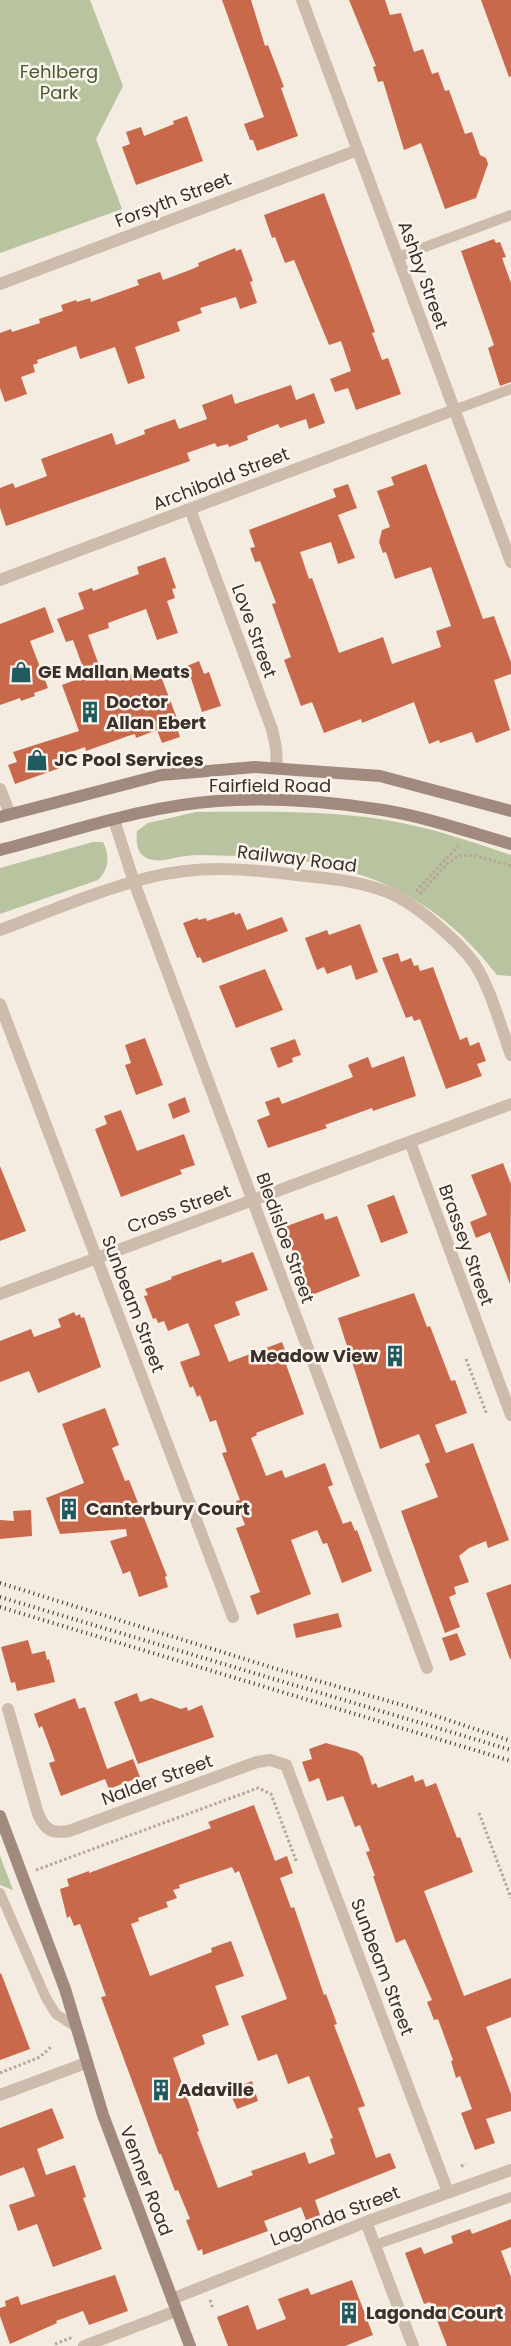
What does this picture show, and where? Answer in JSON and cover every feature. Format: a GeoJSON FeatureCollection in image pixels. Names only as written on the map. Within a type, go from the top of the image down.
{"type":"FeatureCollection","features":[{"type":"Feature","properties":{"kind":"main road","name":"Fairfield Road"},"geometry":{"type":"LineString","coordinates":[[5,815],[161,776],[222,769],[277,768],[380,776],[511,811]]}},
{"type":"Feature","properties":{"kind":"main road","name":"Fairfield Road"},"geometry":{"type":"LineString","coordinates":[[0,850],[158,810],[217,801],[261,800],[328,803],[385,810],[511,844]]}},
{"type":"Feature","properties":{"kind":"main road","name":"Venner Road"},"geometry":{"type":"LineString","coordinates":[[0,1816],[51,1948],[103,2115],[190,2346]]}},
{"type":"Feature","properties":{"kind":"street","name":"Ashby Street"},"geometry":{"type":"LineString","coordinates":[[302,0],[511,562]]}},
{"type":"Feature","properties":{"kind":"street","name":"Forsyth Street"},"geometry":{"type":"LineString","coordinates":[[0,284],[358,150]]}},
{"type":"Feature","properties":{"kind":"street","name":"Archibald Street"},"geometry":{"type":"LineString","coordinates":[[0,580],[454,410]]}},
{"type":"Feature","properties":{"kind":"street","name":"Love Street"},"geometry":{"type":"LineString","coordinates":[[190,509],[272,729],[276,748],[277,768]]}},
{"type":"Feature","properties":{"kind":"street"},"geometry":{"type":"LineString","coordinates":[[0,789],[5,815]]}},
{"type":"Feature","properties":{"kind":"street","name":"Bledisloe Street"},"geometry":{"type":"LineString","coordinates":[[114,820],[134,882],[427,1668]]}},
{"type":"Feature","properties":{"kind":"street","name":"Railway Road"},"geometry":{"type":"LineString","coordinates":[[0,930],[134,882],[170,873],[236,868],[346,881],[394,895],[426,917],[461,948],[475,964],[511,1055]]}},
{"type":"Feature","properties":{"kind":"street","name":"Sunbeam Street"},"geometry":{"type":"LineString","coordinates":[[0,1004],[233,1617]]}},
{"type":"Feature","properties":{"kind":"street","name":"Cross Street"},"geometry":{"type":"LineString","coordinates":[[0,1294],[511,1104]]}},
{"type":"Feature","properties":{"kind":"street","name":"Brassey Street"},"geometry":{"type":"LineString","coordinates":[[410,1142],[511,1415]]}},
{"type":"Feature","properties":{"kind":"street","name":"Nalder Street"},"geometry":{"type":"LineString","coordinates":[[8,1709],[38,1814],[50,1832],[69,1831],[257,1762],[276,1761]]}},
{"type":"Feature","properties":{"kind":"street","name":"Sunbeam Street"},"geometry":{"type":"LineString","coordinates":[[276,1761],[288,1769],[448,2192]]}},
{"type":"Feature","properties":{"kind":"street"},"geometry":{"type":"LineString","coordinates":[[0,2095],[86,2063]]}},
{"type":"Feature","properties":{"kind":"street","name":"Lagonda Street"},"geometry":{"type":"LineString","coordinates":[[84,2346],[366,2222],[511,2170]]}},
{"type":"Feature","properties":{"kind":"street"},"geometry":{"type":"LineString","coordinates":[[366,2222],[414,2346]]}},
{"type":"Feature","properties":{"kind":"lane"},"geometry":{"type":"LineString","coordinates":[[398,257],[511,215]]}},
{"type":"Feature","properties":{"kind":"lane"},"geometry":{"type":"LineString","coordinates":[[454,410],[511,389]]}},
{"type":"Feature","properties":{"kind":"lane"},"geometry":{"type":"LineString","coordinates":[[0,1893],[52,2009],[76,2027]]}},
{"type":"Feature","properties":{"kind":"lane"},"geometry":{"type":"LineString","coordinates":[[374,2245],[511,2197]]}},
{"type":"Feature","properties":{"kind":"path"},"geometry":{"type":"LineString","coordinates":[[460,844],[413,898],[452,860],[463,854],[472,854],[511,866]]}},
{"type":"Feature","properties":{"kind":"path"},"geometry":{"type":"LineString","coordinates":[[466,1359],[487,1415]]}},
{"type":"Feature","properties":{"kind":"path"},"geometry":{"type":"LineString","coordinates":[[35,1870],[258,1788],[271,1794],[297,1863]]}},
{"type":"Feature","properties":{"kind":"path"},"geometry":{"type":"LineString","coordinates":[[479,1813],[511,1898]]}},
{"type":"Feature","properties":{"kind":"path"},"geometry":{"type":"LineString","coordinates":[[0,2072],[40,2057],[52,2046]]}},
{"type":"Feature","properties":{"kind":"path"},"geometry":{"type":"LineString","coordinates":[[460,2166],[466,2164]]}},
{"type":"Feature","properties":{"kind":"path"},"geometry":{"type":"LineString","coordinates":[[210,2300],[213,2309]]}},
{"type":"Feature","properties":{"kind":"green space","name":"Fehlberg Park"},"geometry":{"type":"Polygon","coordinates":[[[0,0],[90,0],[123,86],[96,139],[122,209],[0,253],[0,0]]]}},
{"type":"Feature","properties":{"kind":"green space"},"geometry":{"type":"Polygon","coordinates":[[[196,812],[315,813],[386,820],[434,830],[511,855],[511,976],[497,975],[471,945],[443,919],[413,899],[382,883],[348,871],[313,863],[275,858],[198,855],[159,860],[149,859],[139,851],[137,831],[148,823],[196,812]]]}},
{"type":"Feature","properties":{"kind":"green space"},"geometry":{"type":"Polygon","coordinates":[[[93,842],[103,842],[107,852],[106,867],[98,880],[0,914],[0,868],[93,842]]]}},
{"type":"Feature","properties":{"kind":"green space"},"geometry":{"type":"Polygon","coordinates":[[[0,1856],[13,1890],[0,1885],[0,1856]]]}},
{"type":"Feature","properties":{"kind":"building"},"geometry":{"type":"Polygon","coordinates":[[[222,0],[251,0],[265,46],[268,45],[284,87],[281,88],[298,136],[257,151],[253,140],[250,140],[244,124],[264,117],[222,0]]]}},
{"type":"Feature","properties":{"kind":"building"},"geometry":{"type":"Polygon","coordinates":[[[349,0],[385,0],[390,15],[401,13],[414,52],[423,49],[432,74],[438,72],[445,91],[449,90],[465,134],[472,132],[480,155],[486,158],[488,164],[476,198],[445,209],[421,143],[404,150],[383,81],[378,82],[373,67],[376,66],[349,0]]]}},
{"type":"Feature","properties":{"kind":"building"},"geometry":{"type":"Polygon","coordinates":[[[481,0],[511,0],[511,76],[509,77],[481,0]]]}},
{"type":"Feature","properties":{"kind":"building"},"geometry":{"type":"Polygon","coordinates":[[[187,116],[203,161],[136,185],[122,147],[130,144],[126,132],[141,127],[144,136],[174,124],[173,121],[187,116]]]}},
{"type":"Feature","properties":{"kind":"building"},"geometry":{"type":"Polygon","coordinates":[[[324,193],[375,332],[372,333],[382,360],[388,358],[401,394],[356,410],[348,388],[335,392],[330,379],[351,371],[341,341],[329,345],[294,260],[285,263],[275,237],[272,238],[264,215],[324,193]]]}},
{"type":"Feature","properties":{"kind":"building"},"geometry":{"type":"Polygon","coordinates":[[[494,239],[496,243],[500,242],[506,257],[502,258],[511,283],[511,382],[500,386],[488,348],[494,345],[461,251],[494,239]]]}},
{"type":"Feature","properties":{"kind":"building"},"geometry":{"type":"Polygon","coordinates":[[[235,248],[236,251],[241,249],[253,281],[250,282],[257,303],[240,309],[236,297],[200,308],[202,313],[177,322],[180,331],[135,347],[145,378],[128,384],[115,347],[80,359],[76,346],[37,360],[38,363],[33,365],[35,372],[21,377],[27,394],[5,402],[0,388],[0,333],[11,329],[12,332],[40,323],[39,319],[63,311],[61,305],[90,298],[91,302],[139,285],[137,280],[160,272],[163,280],[199,266],[198,263],[235,248]]]}},
{"type":"Feature","properties":{"kind":"building"},"geometry":{"type":"Polygon","coordinates":[[[291,385],[296,400],[314,393],[325,423],[309,429],[306,419],[280,428],[278,424],[247,436],[248,440],[229,447],[228,444],[217,447],[215,443],[187,453],[190,461],[6,526],[0,508],[0,488],[13,483],[15,488],[47,476],[41,459],[112,433],[116,445],[145,434],[144,430],[175,419],[179,429],[207,419],[202,405],[232,394],[235,404],[291,385]]]}},
{"type":"Feature","properties":{"kind":"building"},"geometry":{"type":"Polygon","coordinates":[[[426,464],[483,619],[494,616],[511,662],[511,674],[494,680],[510,730],[476,743],[472,732],[440,743],[439,740],[429,744],[414,702],[362,723],[361,719],[324,733],[312,702],[301,706],[284,660],[291,657],[272,604],[276,603],[260,561],[255,562],[250,548],[255,547],[249,530],[336,497],[333,489],[348,484],[357,508],[338,515],[355,558],[338,564],[331,542],[300,552],[309,579],[312,578],[339,653],[383,637],[392,664],[441,647],[436,631],[451,626],[431,567],[395,579],[386,552],[383,553],[379,542],[382,530],[390,527],[377,491],[394,485],[391,477],[426,464]]]}},
{"type":"Feature","properties":{"kind":"building"},"geometry":{"type":"Polygon","coordinates":[[[165,557],[176,588],[172,589],[175,598],[167,601],[178,633],[157,640],[146,609],[108,623],[109,628],[88,635],[104,679],[128,670],[130,675],[157,666],[178,721],[175,722],[180,737],[162,743],[157,730],[136,738],[135,734],[128,736],[86,751],[85,747],[57,757],[60,768],[15,784],[8,765],[17,762],[13,752],[79,731],[62,685],[86,676],[73,640],[66,642],[57,619],[84,609],[78,593],[92,588],[93,591],[139,574],[137,567],[165,557]]]}},
{"type":"Feature","properties":{"kind":"building"},"geometry":{"type":"Polygon","coordinates":[[[45,607],[54,632],[30,641],[48,688],[34,693],[35,696],[21,701],[20,698],[0,705],[0,624],[45,607]]]}},
{"type":"Feature","properties":{"kind":"building"},"geometry":{"type":"Polygon","coordinates":[[[199,661],[204,674],[209,672],[221,706],[202,712],[187,666],[199,661]]]}},
{"type":"Feature","properties":{"kind":"building"},"geometry":{"type":"Polygon","coordinates":[[[234,912],[235,915],[240,913],[247,930],[282,917],[288,931],[203,963],[200,957],[197,958],[183,923],[197,918],[199,920],[206,918],[207,921],[234,912]]]}},
{"type":"Feature","properties":{"kind":"building"},"geometry":{"type":"Polygon","coordinates":[[[360,924],[378,972],[356,980],[351,965],[327,974],[324,967],[317,970],[305,938],[327,930],[329,935],[360,924]]]}},
{"type":"Feature","properties":{"kind":"building"},"geometry":{"type":"Polygon","coordinates":[[[398,953],[401,962],[411,958],[414,966],[418,965],[420,971],[433,967],[460,1040],[467,1037],[470,1046],[479,1042],[486,1061],[477,1064],[482,1076],[446,1089],[420,1019],[414,1021],[412,1016],[406,1018],[382,958],[398,953]]]}},
{"type":"Feature","properties":{"kind":"building"},"geometry":{"type":"Polygon","coordinates":[[[265,969],[283,1010],[236,1028],[219,986],[265,969]]]}},
{"type":"Feature","properties":{"kind":"building"},"geometry":{"type":"Polygon","coordinates":[[[145,1038],[163,1085],[136,1095],[125,1065],[131,1063],[125,1045],[145,1038]]]}},
{"type":"Feature","properties":{"kind":"building"},"geometry":{"type":"Polygon","coordinates":[[[295,1039],[301,1055],[292,1058],[293,1062],[278,1068],[270,1048],[295,1039]]]}},
{"type":"Feature","properties":{"kind":"building"},"geometry":{"type":"Polygon","coordinates":[[[404,1056],[416,1096],[373,1111],[372,1108],[325,1125],[327,1128],[268,1148],[257,1120],[270,1115],[265,1102],[279,1097],[282,1104],[353,1077],[348,1065],[368,1057],[372,1068],[404,1056]]]}},
{"type":"Feature","properties":{"kind":"building"},"geometry":{"type":"Polygon","coordinates":[[[185,1097],[190,1112],[173,1119],[168,1104],[185,1097]]]}},
{"type":"Feature","properties":{"kind":"building"},"geometry":{"type":"Polygon","coordinates":[[[121,1110],[137,1151],[184,1134],[195,1165],[180,1170],[182,1174],[121,1197],[95,1129],[107,1124],[104,1116],[121,1110]]]}},
{"type":"Feature","properties":{"kind":"building"},"geometry":{"type":"Polygon","coordinates":[[[503,1163],[511,1184],[510,1284],[490,1232],[476,1238],[470,1222],[487,1215],[471,1175],[503,1163]]]}},
{"type":"Feature","properties":{"kind":"building"},"geometry":{"type":"Polygon","coordinates":[[[0,1166],[26,1231],[0,1241],[0,1166]]]}},
{"type":"Feature","properties":{"kind":"building"},"geometry":{"type":"Polygon","coordinates":[[[394,1195],[408,1233],[381,1243],[367,1205],[394,1195]]]}},
{"type":"Feature","properties":{"kind":"building"},"geometry":{"type":"Polygon","coordinates":[[[323,1213],[325,1220],[337,1216],[360,1276],[309,1296],[284,1227],[323,1213]]]}},
{"type":"Feature","properties":{"kind":"building"},"geometry":{"type":"Polygon","coordinates":[[[253,1252],[268,1290],[235,1302],[240,1315],[214,1325],[229,1362],[282,1342],[288,1358],[284,1359],[304,1414],[256,1433],[257,1435],[251,1438],[266,1476],[282,1470],[285,1478],[325,1463],[333,1485],[328,1487],[343,1524],[351,1521],[355,1531],[357,1530],[372,1571],[342,1583],[327,1543],[323,1544],[317,1530],[291,1540],[311,1594],[257,1615],[250,1596],[260,1592],[236,1528],[245,1525],[236,1501],[240,1500],[222,1453],[227,1452],[216,1420],[210,1422],[200,1395],[197,1397],[193,1386],[190,1388],[180,1362],[200,1355],[199,1351],[188,1323],[168,1331],[164,1321],[158,1323],[156,1318],[153,1319],[144,1296],[148,1295],[145,1289],[172,1279],[171,1277],[221,1259],[222,1263],[253,1252]]]}},
{"type":"Feature","properties":{"kind":"building"},"geometry":{"type":"Polygon","coordinates":[[[414,1293],[427,1327],[430,1326],[451,1381],[455,1380],[467,1413],[435,1425],[446,1453],[473,1443],[509,1540],[488,1548],[486,1541],[469,1548],[459,1556],[469,1582],[454,1587],[456,1594],[449,1597],[460,1627],[445,1633],[401,1511],[438,1497],[425,1464],[430,1462],[419,1434],[380,1449],[338,1318],[414,1293]]]}},
{"type":"Feature","properties":{"kind":"building"},"geometry":{"type":"Polygon","coordinates":[[[74,1312],[76,1316],[80,1314],[81,1318],[84,1317],[101,1367],[38,1393],[29,1371],[0,1382],[0,1341],[31,1329],[34,1337],[61,1327],[58,1319],[74,1312]]]}},
{"type":"Feature","properties":{"kind":"building"},"geometry":{"type":"Polygon","coordinates":[[[105,1408],[119,1445],[112,1448],[125,1481],[129,1480],[167,1576],[165,1577],[168,1587],[139,1597],[130,1571],[123,1574],[110,1541],[127,1536],[126,1529],[60,1534],[46,1498],[84,1483],[62,1424],[105,1408]]]}},
{"type":"Feature","properties":{"kind":"building"},"geometry":{"type":"Polygon","coordinates":[[[31,1510],[32,1536],[0,1539],[0,1520],[14,1521],[13,1511],[31,1510]]]}},
{"type":"Feature","properties":{"kind":"building"},"geometry":{"type":"Polygon","coordinates":[[[511,1584],[511,1659],[510,1659],[486,1593],[511,1584]]]}},
{"type":"Feature","properties":{"kind":"building"},"geometry":{"type":"Polygon","coordinates":[[[338,1613],[342,1627],[296,1638],[293,1624],[338,1613]]]}},
{"type":"Feature","properties":{"kind":"building"},"geometry":{"type":"Polygon","coordinates":[[[457,1633],[466,1655],[450,1661],[442,1638],[457,1633]]]}},
{"type":"Feature","properties":{"kind":"building"},"geometry":{"type":"Polygon","coordinates":[[[28,1640],[32,1654],[45,1651],[55,1682],[17,1691],[15,1682],[11,1683],[1,1647],[28,1640]]]}},
{"type":"Feature","properties":{"kind":"building"},"geometry":{"type":"Polygon","coordinates":[[[137,1693],[140,1702],[151,1698],[181,1709],[187,1707],[188,1711],[202,1705],[214,1737],[138,1764],[114,1702],[137,1693]]]}},
{"type":"Feature","properties":{"kind":"building"},"geometry":{"type":"Polygon","coordinates":[[[75,1698],[79,1709],[85,1707],[107,1769],[133,1759],[140,1777],[109,1789],[105,1779],[61,1796],[49,1763],[55,1761],[42,1726],[39,1728],[34,1714],[75,1698]]]}},
{"type":"Feature","properties":{"kind":"building"},"geometry":{"type":"Polygon","coordinates":[[[326,1743],[357,1752],[363,1757],[372,1785],[376,1783],[378,1788],[413,1775],[415,1782],[423,1779],[426,1787],[436,1783],[457,1838],[460,1837],[473,1872],[424,1891],[464,1996],[511,1978],[511,2017],[486,2027],[511,2094],[511,2111],[486,2119],[495,2143],[475,2150],[461,2113],[472,2109],[460,2076],[456,2078],[451,2061],[453,2060],[438,2019],[434,2020],[427,2002],[432,2000],[405,1939],[396,1943],[373,1876],[375,1876],[366,1852],[370,1851],[360,1825],[355,1827],[343,1796],[327,1801],[319,1778],[309,1782],[302,1762],[312,1759],[309,1749],[326,1743]]]}},
{"type":"Feature","properties":{"kind":"building"},"geometry":{"type":"Polygon","coordinates":[[[254,1805],[275,1861],[287,1856],[293,1873],[280,1878],[291,1908],[294,1907],[324,1995],[326,1994],[337,2024],[334,2025],[365,2106],[358,2108],[376,2158],[390,2153],[396,2168],[315,2200],[320,2215],[306,2220],[301,2207],[264,2221],[268,2231],[203,2255],[202,2249],[198,2251],[186,2220],[190,2219],[178,2190],[175,2191],[161,2154],[159,2154],[101,1997],[106,1996],[80,1924],[74,1926],[70,1916],[67,1918],[60,1889],[69,1886],[67,1879],[89,1871],[89,1873],[211,1828],[208,1822],[254,1805]],[[232,1867],[179,1885],[180,1888],[173,1890],[177,1898],[166,1902],[168,1907],[138,1918],[139,1921],[131,1924],[150,1976],[212,1952],[211,1948],[231,1941],[244,1976],[215,1986],[229,2025],[202,2035],[205,2044],[173,2058],[199,2131],[197,2132],[218,2188],[253,2175],[251,2171],[305,2152],[309,2164],[335,2154],[330,2139],[333,2138],[309,2076],[288,2084],[277,2054],[258,2061],[241,2016],[287,1999],[239,1871],[235,1873],[232,1867]]]}},
{"type":"Feature","properties":{"kind":"building"},"geometry":{"type":"Polygon","coordinates":[[[0,1974],[30,2049],[0,2060],[0,1974]]]}},
{"type":"Feature","properties":{"kind":"building"},"geometry":{"type":"Polygon","coordinates":[[[252,2081],[258,2101],[237,2109],[229,2090],[252,2081]]]}},
{"type":"Feature","properties":{"kind":"building"},"geometry":{"type":"Polygon","coordinates":[[[52,2108],[64,2138],[37,2149],[46,2175],[75,2165],[86,2197],[83,2198],[102,2249],[53,2267],[37,2224],[18,2231],[9,2205],[35,2196],[24,2167],[0,2176],[0,2128],[52,2108]]]}},
{"type":"Feature","properties":{"kind":"building"},"geometry":{"type":"Polygon","coordinates":[[[511,2219],[511,2247],[501,2251],[511,2277],[511,2346],[447,2346],[430,2302],[424,2304],[405,2253],[421,2247],[424,2254],[453,2243],[451,2236],[470,2229],[472,2234],[511,2219]]]}},
{"type":"Feature","properties":{"kind":"building"},"geometry":{"type":"Polygon","coordinates":[[[115,2275],[128,2311],[89,2325],[83,2311],[56,2321],[57,2323],[10,2344],[0,2316],[0,2308],[6,2306],[5,2301],[18,2296],[21,2305],[115,2275]]]}},
{"type":"Feature","properties":{"kind":"building"},"geometry":{"type":"Polygon","coordinates":[[[352,2280],[373,2335],[345,2346],[228,2346],[217,2317],[248,2305],[257,2330],[286,2319],[278,2299],[308,2288],[311,2295],[352,2280]]]}},
{"type":"Feature","properties":{"kind":"railway"},"geometry":{"type":"LineString","coordinates":[[0,1583],[280,1670],[406,1706],[511,1741]]}},
{"type":"Feature","properties":{"kind":"railway"},"geometry":{"type":"LineString","coordinates":[[0,1597],[511,1750]]}},
{"type":"Feature","properties":{"kind":"railway"},"geometry":{"type":"LineString","coordinates":[[0,1607],[511,1761]]}},
{"type":"Feature","properties":{"kind":"place","name":"GE Mallan Meats"},"geometry":{"type":"Point","coordinates":[21,672]}},
{"type":"Feature","properties":{"kind":"place","name":"Doctor Allan Ebert"},"geometry":{"type":"Point","coordinates":[90,712]}},
{"type":"Feature","properties":{"kind":"place","name":"JC Pool Services"},"geometry":{"type":"Point","coordinates":[37,760]}},
{"type":"Feature","properties":{"kind":"place","name":"Meadow View"},"geometry":{"type":"Point","coordinates":[395,1356]}},
{"type":"Feature","properties":{"kind":"place","name":"Canterbury Court"},"geometry":{"type":"Point","coordinates":[69,1509]}},
{"type":"Feature","properties":{"kind":"place","name":"Adaville"},"geometry":{"type":"Point","coordinates":[161,2090]}},
{"type":"Feature","properties":{"kind":"place","name":"Lagonda Court"},"geometry":{"type":"Point","coordinates":[349,2313]}}]}
